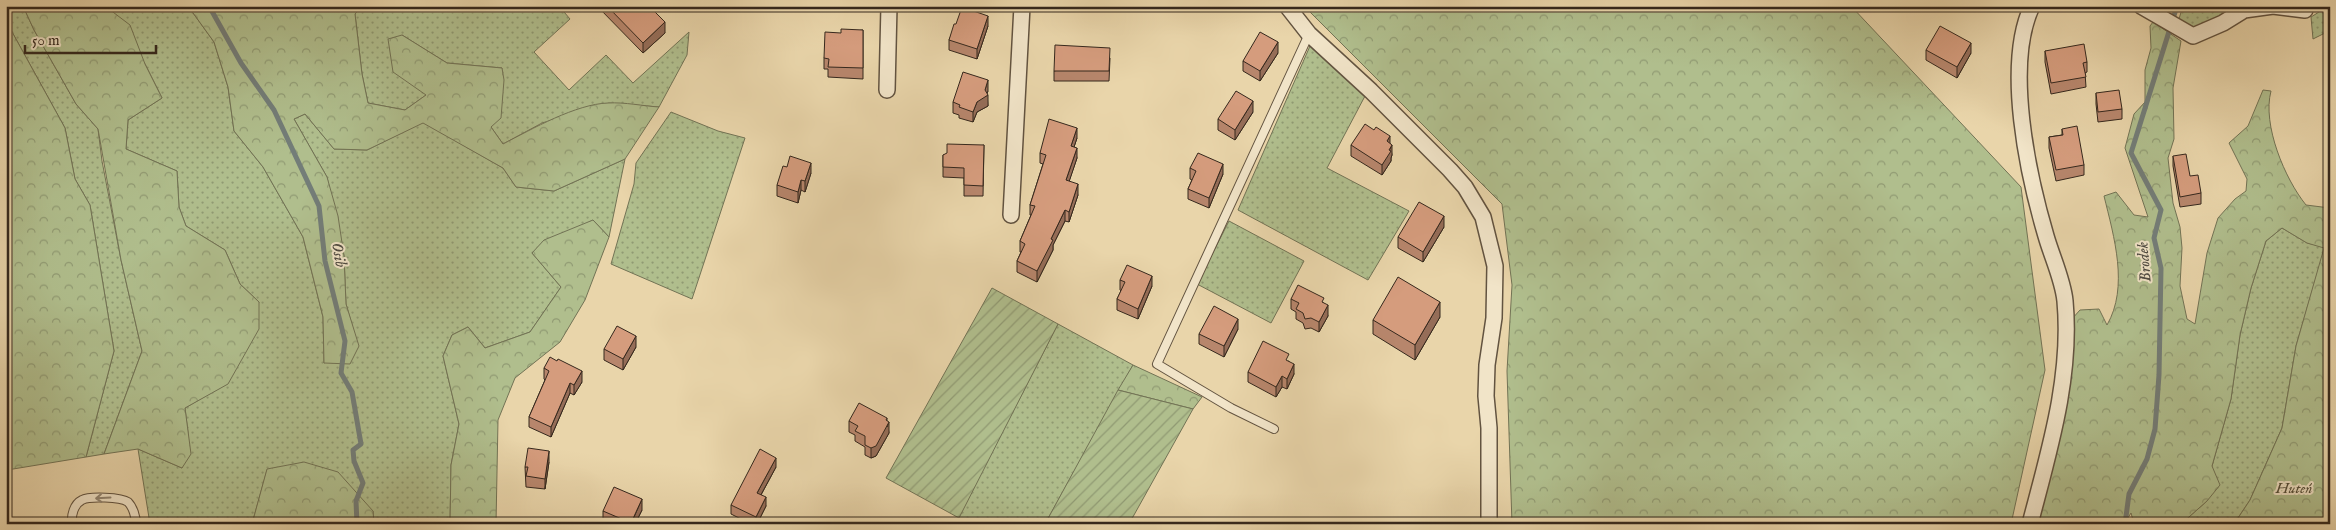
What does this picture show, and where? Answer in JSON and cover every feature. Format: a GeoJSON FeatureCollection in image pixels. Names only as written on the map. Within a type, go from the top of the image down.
{"type":"FeatureCollection","features":[{"type":"Feature","properties":{"kind":"street"},"geometry":{"type":"LineString","coordinates":[[887,90],[889,6]]}},
{"type":"Feature","properties":{"kind":"street"},"geometry":{"type":"LineString","coordinates":[[1011,215],[1022,6]]}},
{"type":"Feature","properties":{"kind":"street"},"geometry":{"type":"LineString","coordinates":[[1287,6],[1309,34],[1371,91],[1450,170],[1465,187],[1483,217],[1495,266],[1494,318],[1487,365],[1486,396],[1489,428],[1489,524]]}},
{"type":"Feature","properties":{"kind":"street"},"geometry":{"type":"LineString","coordinates":[[2030,524],[2053,437],[2063,387],[2066,325],[2065,298],[2032,188],[2022,111],[2019,54],[2026,20],[2032,6]]}},
{"type":"Feature","properties":{"kind":"street"},"geometry":{"type":"LineString","coordinates":[[2141,6],[2193,36],[2223,23],[2244,10],[2273,6],[2306,10]]}},
{"type":"Feature","properties":{"kind":"lane"},"geometry":{"type":"LineString","coordinates":[[1274,429],[1231,408],[1157,364],[1309,34]]}},
{"type":"Feature","properties":{"kind":"lane"},"geometry":{"type":"LineString","coordinates":[[72,524],[75,506],[83,499],[118,498],[128,502],[133,511],[136,524]]}},
{"type":"Feature","properties":{"kind":"green space"},"geometry":{"type":"Polygon","coordinates":[[[6,6],[23,6],[34,30],[76,104],[98,129],[102,161],[121,260],[142,351],[104,454],[86,457],[114,351],[90,205],[75,179],[65,128],[6,21],[6,6]]]}},
{"type":"Feature","properties":{"kind":"green space"},"geometry":{"type":"Polygon","coordinates":[[[23,6],[105,6],[130,25],[145,64],[162,98],[128,120],[126,149],[177,171],[179,207],[186,226],[225,250],[240,284],[259,302],[259,329],[228,384],[185,408],[191,454],[182,468],[138,449],[104,454],[142,351],[121,260],[98,129],[76,104],[34,30],[23,6]]]}},
{"type":"Feature","properties":{"kind":"green space"},"geometry":{"type":"Polygon","coordinates":[[[105,6],[188,6],[214,42],[228,87],[234,131],[263,167],[303,237],[323,317],[324,363],[358,346],[346,304],[344,256],[327,177],[294,119],[305,114],[334,149],[367,150],[423,122],[503,168],[516,187],[554,191],[625,159],[609,237],[593,220],[532,253],[561,287],[530,332],[485,348],[468,327],[452,335],[443,356],[459,424],[451,465],[450,524],[374,524],[373,511],[267,470],[252,524],[150,524],[138,449],[182,468],[188,433],[185,408],[228,383],[259,302],[240,284],[225,250],[186,226],[179,207],[177,171],[126,149],[128,120],[162,98],[145,64],[105,6]]]}},
{"type":"Feature","properties":{"kind":"green space"},"geometry":{"type":"Polygon","coordinates":[[[188,6],[362,6],[355,14],[362,74],[368,103],[405,110],[426,95],[393,72],[388,39],[402,35],[447,63],[502,68],[504,80],[501,118],[491,127],[503,144],[554,118],[595,104],[621,103],[659,107],[625,159],[554,191],[516,187],[503,168],[423,123],[367,150],[334,149],[305,114],[294,119],[327,177],[338,216],[344,256],[346,304],[359,346],[350,364],[324,363],[323,317],[303,237],[263,167],[234,131],[228,87],[214,42],[188,6]]]}},
{"type":"Feature","properties":{"kind":"green space"},"geometry":{"type":"Polygon","coordinates":[[[362,6],[559,6],[570,19],[534,52],[569,90],[606,55],[633,83],[689,32],[687,55],[659,107],[609,103],[542,123],[503,144],[491,127],[502,68],[447,63],[402,35],[426,95],[405,110],[368,103],[362,74],[355,14],[362,6]]]}},
{"type":"Feature","properties":{"kind":"green space"},"geometry":{"type":"Polygon","coordinates":[[[1304,6],[1851,6],[2021,187],[2045,370],[2011,524],[1512,524],[1507,371],[1512,285],[1502,204],[1304,6]]]}},
{"type":"Feature","properties":{"kind":"green space"},"geometry":{"type":"Polygon","coordinates":[[[2183,6],[2243,6],[2192,31],[2178,22],[2183,6]]]}},
{"type":"Feature","properties":{"kind":"green space"},"geometry":{"type":"Polygon","coordinates":[[[2317,6],[2330,6],[2330,26],[2327,32],[2313,39],[2311,17],[2319,12],[2317,6]]]}},
{"type":"Feature","properties":{"kind":"green space"},"geometry":{"type":"Polygon","coordinates":[[[6,21],[65,128],[75,179],[90,205],[114,351],[86,457],[7,470],[6,21]]]}},
{"type":"Feature","properties":{"kind":"green space","name":"Huteń"},"geometry":{"type":"Polygon","coordinates":[[[2153,22],[2181,41],[2173,88],[2174,139],[2168,158],[2173,203],[2180,227],[2182,248],[2180,286],[2187,319],[2195,324],[2207,253],[2218,218],[2235,199],[2246,191],[2247,179],[2229,143],[2248,126],[2263,90],[2271,91],[2269,105],[2273,135],[2277,151],[2290,181],[2306,205],[2330,208],[2330,524],[2234,524],[2250,500],[2282,428],[2296,346],[2324,248],[2307,243],[2282,228],[2266,241],[2251,288],[2240,335],[2231,399],[2212,466],[2220,485],[2207,501],[2181,524],[2134,524],[2131,513],[2124,524],[2032,524],[2071,320],[2080,310],[2099,309],[2107,325],[2114,310],[2117,295],[2118,262],[2104,196],[2116,192],[2134,215],[2148,217],[2125,148],[2134,114],[2145,102],[2145,70],[2151,48],[2150,26],[2153,22]]]}},
{"type":"Feature","properties":{"kind":"green space"},"geometry":{"type":"Polygon","coordinates":[[[1310,46],[1319,51],[1365,96],[1327,168],[1409,211],[1368,280],[1238,210],[1310,46]]]}},
{"type":"Feature","properties":{"kind":"green space"},"geometry":{"type":"Polygon","coordinates":[[[671,112],[718,131],[745,138],[692,299],[611,264],[634,184],[636,163],[671,112]]]}},
{"type":"Feature","properties":{"kind":"green space"},"geometry":{"type":"Polygon","coordinates":[[[593,220],[609,237],[585,300],[560,342],[515,378],[498,420],[496,524],[450,524],[451,465],[459,424],[443,356],[452,335],[468,327],[485,348],[530,332],[561,287],[532,253],[544,240],[593,220]]]}},
{"type":"Feature","properties":{"kind":"green space"},"geometry":{"type":"Polygon","coordinates":[[[1229,221],[1304,261],[1271,323],[1197,284],[1229,221]]]}},
{"type":"Feature","properties":{"kind":"green space"},"geometry":{"type":"Polygon","coordinates":[[[2282,228],[2307,243],[2325,247],[2296,346],[2282,428],[2250,500],[2234,524],[2181,524],[2207,501],[2212,466],[2231,399],[2240,335],[2251,288],[2266,241],[2282,228]]]}},
{"type":"Feature","properties":{"kind":"green space"},"geometry":{"type":"Polygon","coordinates":[[[992,288],[1058,324],[959,518],[886,478],[992,288]]]}},
{"type":"Feature","properties":{"kind":"green space"},"geometry":{"type":"Polygon","coordinates":[[[1058,324],[1133,365],[1045,524],[955,524],[1058,324]]]}},
{"type":"Feature","properties":{"kind":"green space"},"geometry":{"type":"Polygon","coordinates":[[[1133,365],[1202,397],[1193,409],[1118,390],[1133,365]]]}},
{"type":"Feature","properties":{"kind":"green space"},"geometry":{"type":"Polygon","coordinates":[[[1118,390],[1193,409],[1129,524],[1045,524],[1118,390]]]}},
{"type":"Feature","properties":{"kind":"green space"},"geometry":{"type":"Polygon","coordinates":[[[304,462],[338,472],[373,511],[374,524],[252,524],[267,469],[304,462]]]}},
{"type":"Feature","properties":{"kind":"building"},"geometry":{"type":"Polygon","coordinates":[[[607,6],[649,6],[665,22],[643,43],[607,6]]]}},
{"type":"Feature","properties":{"kind":"building"},"geometry":{"type":"Polygon","coordinates":[[[962,7],[988,16],[977,49],[949,40],[962,7]]]}},
{"type":"Feature","properties":{"kind":"building"},"geometry":{"type":"Polygon","coordinates":[[[1940,26],[1971,43],[1957,67],[1926,50],[1940,26]]]}},
{"type":"Feature","properties":{"kind":"building"},"geometry":{"type":"Polygon","coordinates":[[[841,29],[863,30],[863,68],[828,67],[829,59],[824,58],[825,32],[841,33],[841,29]]]}},
{"type":"Feature","properties":{"kind":"building"},"geometry":{"type":"Polygon","coordinates":[[[1260,32],[1278,42],[1260,71],[1243,61],[1260,32]]]}},
{"type":"Feature","properties":{"kind":"building"},"geometry":{"type":"Polygon","coordinates":[[[2084,44],[2087,62],[2083,63],[2086,77],[2051,83],[2045,51],[2084,44]]]}},
{"type":"Feature","properties":{"kind":"building"},"geometry":{"type":"Polygon","coordinates":[[[1055,45],[1110,48],[1109,71],[1054,71],[1055,45]]]}},
{"type":"Feature","properties":{"kind":"building"},"geometry":{"type":"Polygon","coordinates":[[[963,72],[988,80],[985,90],[988,95],[977,102],[973,112],[959,107],[960,105],[953,102],[963,72]]]}},
{"type":"Feature","properties":{"kind":"building"},"geometry":{"type":"Polygon","coordinates":[[[2119,90],[2122,109],[2098,112],[2096,93],[2119,90]]]}},
{"type":"Feature","properties":{"kind":"building"},"geometry":{"type":"Polygon","coordinates":[[[1236,91],[1253,101],[1235,130],[1218,119],[1236,91]]]}},
{"type":"Feature","properties":{"kind":"building"},"geometry":{"type":"Polygon","coordinates":[[[1049,119],[1077,128],[1071,146],[1077,148],[1066,180],[1078,184],[1069,212],[1065,210],[1051,239],[1053,240],[1037,271],[1017,261],[1025,244],[1020,241],[1035,206],[1030,205],[1046,155],[1040,153],[1049,119]]]}},
{"type":"Feature","properties":{"kind":"building"},"geometry":{"type":"Polygon","coordinates":[[[1365,124],[1374,130],[1376,127],[1390,136],[1387,141],[1392,145],[1389,150],[1391,151],[1382,165],[1351,145],[1365,124]]]}},
{"type":"Feature","properties":{"kind":"building"},"geometry":{"type":"Polygon","coordinates":[[[2077,126],[2084,165],[2056,170],[2049,137],[2063,135],[2062,129],[2077,126]]]}},
{"type":"Feature","properties":{"kind":"building"},"geometry":{"type":"Polygon","coordinates":[[[947,144],[984,145],[983,186],[964,185],[964,168],[943,167],[943,155],[947,153],[947,144]]]}},
{"type":"Feature","properties":{"kind":"building"},"geometry":{"type":"Polygon","coordinates":[[[1198,153],[1223,164],[1209,198],[1188,189],[1196,171],[1190,168],[1198,153]]]}},
{"type":"Feature","properties":{"kind":"building"},"geometry":{"type":"Polygon","coordinates":[[[2186,154],[2190,176],[2198,175],[2201,193],[2180,197],[2173,156],[2186,154]]]}},
{"type":"Feature","properties":{"kind":"building"},"geometry":{"type":"Polygon","coordinates":[[[790,156],[811,163],[805,181],[801,180],[798,192],[777,185],[783,166],[787,167],[790,156]]]}},
{"type":"Feature","properties":{"kind":"building"},"geometry":{"type":"Polygon","coordinates":[[[1419,202],[1444,216],[1423,252],[1398,237],[1419,202]]]}},
{"type":"Feature","properties":{"kind":"building"},"geometry":{"type":"Polygon","coordinates":[[[1127,265],[1152,276],[1138,309],[1117,299],[1125,282],[1120,280],[1127,265]]]}},
{"type":"Feature","properties":{"kind":"building"},"geometry":{"type":"Polygon","coordinates":[[[1398,277],[1440,302],[1415,345],[1373,320],[1398,277]]]}},
{"type":"Feature","properties":{"kind":"building"},"geometry":{"type":"Polygon","coordinates":[[[1298,285],[1324,298],[1322,302],[1328,305],[1319,322],[1311,318],[1305,319],[1303,313],[1296,309],[1299,303],[1291,299],[1298,285]]]}},
{"type":"Feature","properties":{"kind":"building"},"geometry":{"type":"Polygon","coordinates":[[[1214,306],[1238,319],[1224,346],[1199,334],[1214,306]]]}},
{"type":"Feature","properties":{"kind":"building"},"geometry":{"type":"Polygon","coordinates":[[[617,326],[636,336],[623,359],[604,349],[617,326]]]}},
{"type":"Feature","properties":{"kind":"building"},"geometry":{"type":"Polygon","coordinates":[[[1263,341],[1289,354],[1286,360],[1294,364],[1287,379],[1282,376],[1276,387],[1248,372],[1263,341]]]}},
{"type":"Feature","properties":{"kind":"building"},"geometry":{"type":"Polygon","coordinates":[[[550,357],[582,371],[574,385],[570,383],[551,427],[529,417],[549,371],[544,368],[550,357]]]}},
{"type":"Feature","properties":{"kind":"building"},"geometry":{"type":"Polygon","coordinates":[[[859,403],[887,418],[886,420],[889,422],[876,446],[871,448],[865,445],[865,436],[855,431],[858,426],[849,421],[859,403]]]}},
{"type":"Feature","properties":{"kind":"building"},"geometry":{"type":"Polygon","coordinates":[[[528,448],[549,451],[545,479],[526,476],[528,467],[525,467],[528,448]]]}},
{"type":"Feature","properties":{"kind":"building"},"geometry":{"type":"Polygon","coordinates":[[[760,449],[776,458],[757,493],[766,497],[756,517],[731,505],[760,449]]]}},
{"type":"Feature","properties":{"kind":"building"},"geometry":{"type":"Polygon","coordinates":[[[614,487],[642,499],[631,523],[603,511],[614,487]]]}},
{"type":"Feature","properties":{"kind":"waterway","name":"Osib"},"geometry":{"type":"LineString","coordinates":[[209,6],[241,63],[274,110],[319,206],[325,261],[345,341],[341,373],[352,392],[361,444],[353,450],[354,461],[363,483],[356,501],[357,524]]}},
{"type":"Feature","properties":{"kind":"waterway","name":"Brodek"},"geometry":{"type":"LineString","coordinates":[[2125,524],[2129,494],[2147,459],[2155,429],[2159,375],[2161,268],[2154,238],[2161,210],[2131,153],[2177,6]]}}]}
